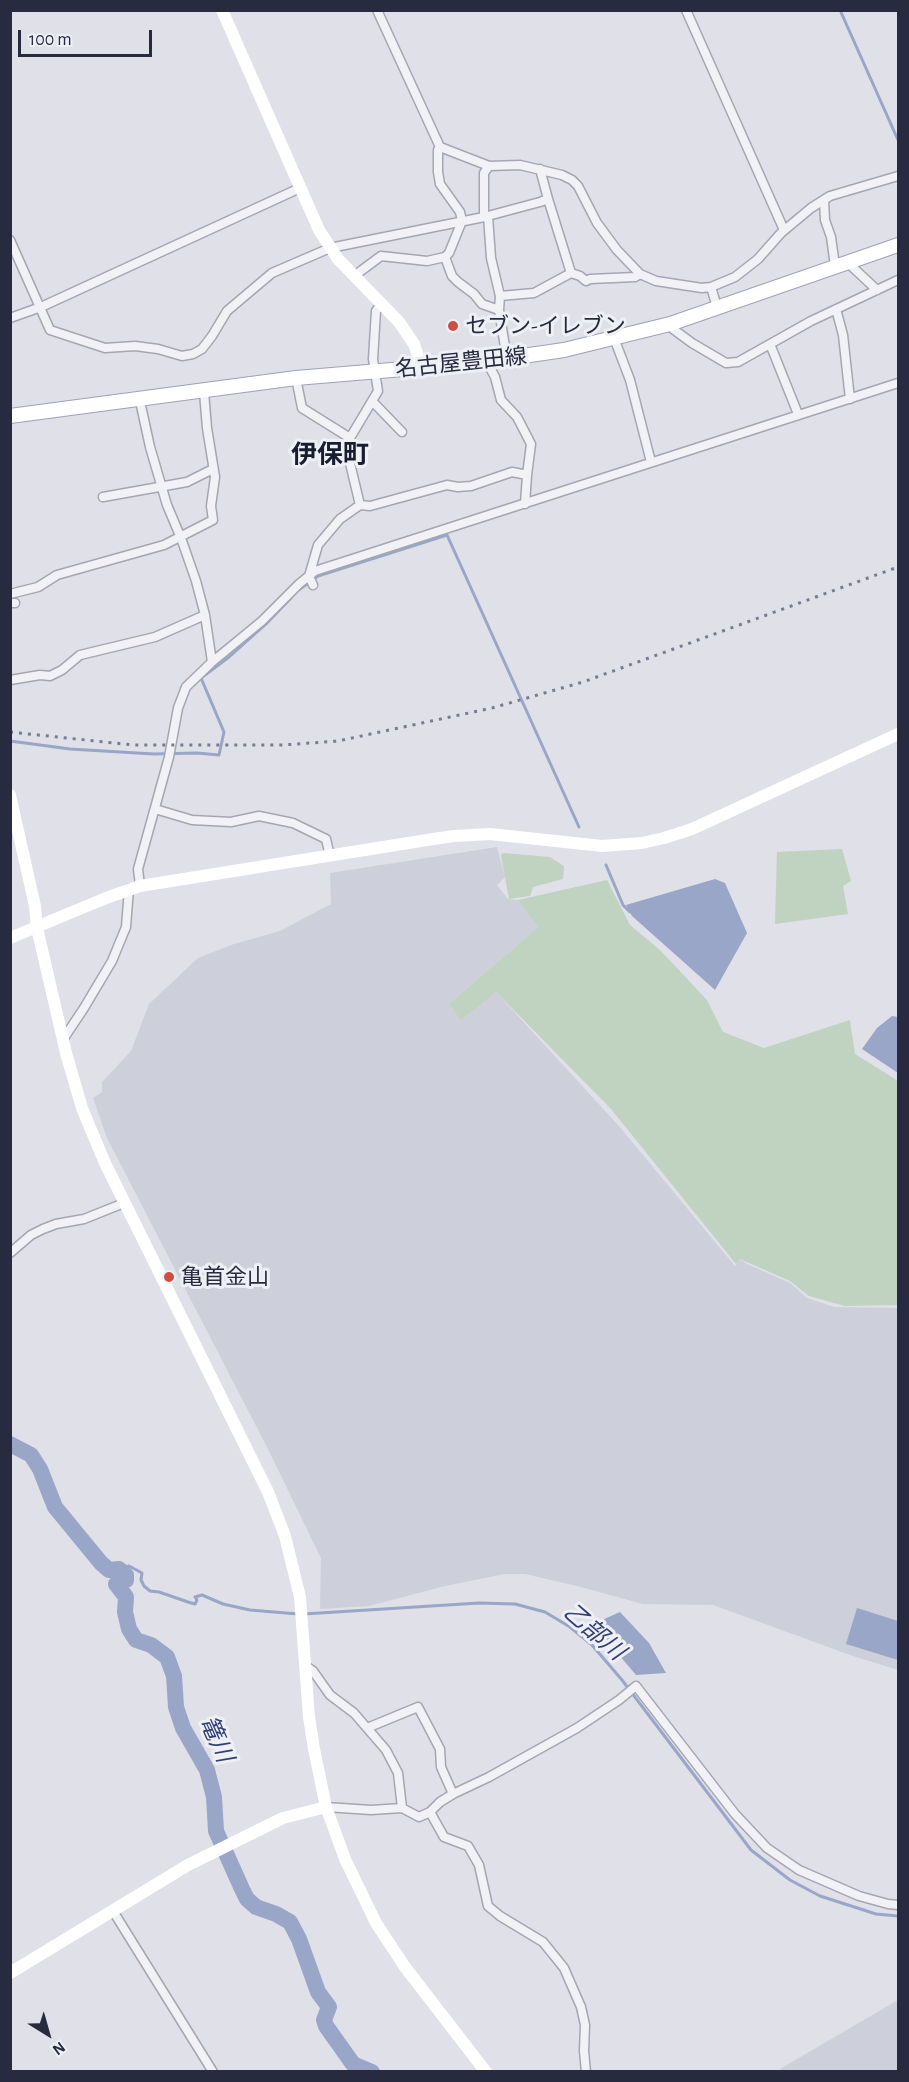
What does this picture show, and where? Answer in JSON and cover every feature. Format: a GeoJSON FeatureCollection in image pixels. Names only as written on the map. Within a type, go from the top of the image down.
{"type":"FeatureCollection","features":[{"type":"Feature","properties":{"kind":"main road","name":"名古屋豊田線"},"geometry":{"type":"LineString","coordinates":[[10,416],[296,378],[507,359],[614,338],[670,324],[898,245]]}},
{"type":"Feature","properties":{"kind":"street"},"geometry":{"type":"LineString","coordinates":[[222,10],[319,230],[330,248],[409,335],[422,368]]}},
{"type":"Feature","properties":{"kind":"street"},"geometry":{"type":"LineString","coordinates":[[354,276],[381,256],[419,261],[445,257],[450,253],[462,221],[460,212],[440,184],[438,172],[440,147],[377,10]]}},
{"type":"Feature","properties":{"kind":"street"},"geometry":{"type":"LineString","coordinates":[[686,10],[784,230]]}},
{"type":"Feature","properties":{"kind":"street"},"geometry":{"type":"LineString","coordinates":[[440,147],[489,166],[520,165],[562,175],[572,180],[582,193],[597,223],[623,257],[640,274],[656,281],[702,288],[711,287],[735,277],[758,259],[784,230],[811,207],[830,196],[898,176]]}},
{"type":"Feature","properties":{"kind":"street"},"geometry":{"type":"LineString","coordinates":[[489,166],[484,173],[486,217],[491,258],[500,296],[507,359]]}},
{"type":"Feature","properties":{"kind":"street"},"geometry":{"type":"LineString","coordinates":[[540,170],[571,273]]}},
{"type":"Feature","properties":{"kind":"street"},"geometry":{"type":"LineString","coordinates":[[10,318],[41,307],[300,188]]}},
{"type":"Feature","properties":{"kind":"street"},"geometry":{"type":"LineString","coordinates":[[10,240],[50,330],[105,348],[127,346],[158,349],[182,356],[202,349],[227,311],[272,273],[330,248],[486,217],[548,199]]}},
{"type":"Feature","properties":{"kind":"street"},"geometry":{"type":"LineString","coordinates":[[824,200],[825,220],[841,264],[877,290]]}},
{"type":"Feature","properties":{"kind":"street"},"geometry":{"type":"LineString","coordinates":[[445,257],[452,276],[474,294],[482,304],[500,310]]}},
{"type":"Feature","properties":{"kind":"street"},"geometry":{"type":"LineString","coordinates":[[500,296],[534,293],[571,273],[586,281],[634,277],[640,274]]}},
{"type":"Feature","properties":{"kind":"street"},"geometry":{"type":"LineString","coordinates":[[670,324],[692,344],[726,363],[738,362],[836,309],[898,280]]}},
{"type":"Feature","properties":{"kind":"street"},"geometry":{"type":"LineString","coordinates":[[711,287],[717,307]]}},
{"type":"Feature","properties":{"kind":"street"},"geometry":{"type":"LineString","coordinates":[[360,505],[348,455],[350,438],[378,391],[374,372],[376,311],[381,304]]}},
{"type":"Feature","properties":{"kind":"street"},"geometry":{"type":"LineString","coordinates":[[836,309],[843,335],[850,399]]}},
{"type":"Feature","properties":{"kind":"street"},"geometry":{"type":"LineString","coordinates":[[614,338],[630,380],[651,462]]}},
{"type":"Feature","properties":{"kind":"street"},"geometry":{"type":"LineString","coordinates":[[770,344],[798,414]]}},
{"type":"Feature","properties":{"kind":"street"},"geometry":{"type":"LineString","coordinates":[[487,362],[495,377],[501,400],[517,417],[531,444],[525,504]]}},
{"type":"Feature","properties":{"kind":"street"},"geometry":{"type":"LineString","coordinates":[[296,378],[302,408],[350,438]]}},
{"type":"Feature","properties":{"kind":"street"},"geometry":{"type":"LineString","coordinates":[[64,1038],[112,961],[126,927],[138,869],[169,757],[178,708],[186,687],[212,662],[310,580],[315,571],[898,383]]}},
{"type":"Feature","properties":{"kind":"street"},"geometry":{"type":"LineString","coordinates":[[10,594],[38,587],[57,575],[164,545],[213,520],[211,506],[215,477],[204,392]]}},
{"type":"Feature","properties":{"kind":"street"},"geometry":{"type":"LineString","coordinates":[[140,400],[150,447],[167,505],[181,538],[205,615],[212,662]]}},
{"type":"Feature","properties":{"kind":"street"},"geometry":{"type":"LineString","coordinates":[[372,401],[402,432]]}},
{"type":"Feature","properties":{"kind":"street"},"geometry":{"type":"LineString","coordinates":[[103,497],[187,482],[213,469]]}},
{"type":"Feature","properties":{"kind":"street"},"geometry":{"type":"LineString","coordinates":[[310,580],[318,545],[340,519],[360,505],[370,506],[447,485],[471,486],[512,472],[527,475]]}},
{"type":"Feature","properties":{"kind":"street"},"geometry":{"type":"LineString","coordinates":[[10,680],[40,675],[50,676],[62,670],[80,655],[155,637],[205,615]]}},
{"type":"Feature","properties":{"kind":"street"},"geometry":{"type":"LineString","coordinates":[[10,938],[134,887],[472,834],[602,846],[642,843],[692,829],[898,734]]}},
{"type":"Feature","properties":{"kind":"street"},"geometry":{"type":"LineString","coordinates":[[10,795],[35,906],[37,928],[82,1108],[124,1203],[268,1492],[285,1536],[294,1565],[301,1610],[309,1717],[326,1807],[345,1859],[376,1923],[405,1967],[486,2072]]}},
{"type":"Feature","properties":{"kind":"street"},"geometry":{"type":"LineString","coordinates":[[155,808],[192,820],[231,822],[259,816],[293,823],[326,839],[330,856]]}},
{"type":"Feature","properties":{"kind":"street"},"geometry":{"type":"LineString","coordinates":[[10,1253],[31,1235],[43,1229],[84,1219],[124,1203]]}},
{"type":"Feature","properties":{"kind":"street"},"geometry":{"type":"LineString","coordinates":[[306,1666],[314,1671],[335,1701],[345,1706],[368,1728],[386,1750],[398,1773],[402,1808]]}},
{"type":"Feature","properties":{"kind":"street"},"geometry":{"type":"LineString","coordinates":[[10,1973],[200,1859],[282,1818],[326,1807],[371,1810],[402,1808],[418,1817],[430,1812],[453,1794],[544,1748],[636,1686],[735,1814],[767,1848],[799,1870],[859,1896],[898,1905]]}},
{"type":"Feature","properties":{"kind":"street"},"geometry":{"type":"LineString","coordinates":[[368,1728],[418,1707],[440,1749],[441,1767],[453,1794]]}},
{"type":"Feature","properties":{"kind":"street"},"geometry":{"type":"LineString","coordinates":[[430,1812],[444,1837],[468,1846],[479,1865],[489,1906],[500,1916],[543,1942],[564,1968],[583,2016],[586,2072]]}},
{"type":"Feature","properties":{"kind":"street"},"geometry":{"type":"LineString","coordinates":[[112,1911],[213,2072]]}},
{"type":"Feature","properties":{"kind":"shaded area"},"geometry":{"type":"Polygon","coordinates":[[[497,847],[505,877],[497,885],[508,899],[518,900],[538,927],[449,1004],[461,1021],[496,992],[618,1125],[735,1266],[740,1259],[790,1283],[807,1298],[834,1307],[898,1308],[898,1670],[713,1605],[643,1604],[525,1574],[504,1574],[445,1586],[369,1606],[320,1609],[321,1558],[267,1447],[107,1138],[93,1098],[102,1092],[102,1082],[131,1051],[149,1004],[198,958],[231,945],[280,931],[331,904],[330,873],[497,847]]]}},
{"type":"Feature","properties":{"kind":"shaded area"},"geometry":{"type":"Polygon","coordinates":[[[898,2000],[898,2071],[782,2072],[780,2069],[898,2000]]]}},
{"type":"Feature","properties":{"kind":"green space"},"geometry":{"type":"Polygon","coordinates":[[[842,849],[851,881],[843,886],[848,914],[775,924],[777,852],[842,849]]]}},
{"type":"Feature","properties":{"kind":"green space"},"geometry":{"type":"Polygon","coordinates":[[[503,853],[550,857],[564,866],[563,879],[533,887],[530,896],[509,899],[501,855],[503,853]]]}},
{"type":"Feature","properties":{"kind":"green space"},"geometry":{"type":"Polygon","coordinates":[[[607,880],[630,925],[660,950],[707,1000],[723,1032],[764,1048],[850,1020],[855,1054],[898,1081],[898,1305],[845,1306],[809,1296],[790,1281],[740,1259],[736,1264],[611,1109],[496,992],[461,1021],[449,1004],[538,927],[518,900],[607,880]]]}},
{"type":"Feature","properties":{"kind":"water"},"geometry":{"type":"Polygon","coordinates":[[[715,879],[725,883],[747,933],[715,990],[632,916],[626,905],[715,879]]]}},
{"type":"Feature","properties":{"kind":"water"},"geometry":{"type":"Polygon","coordinates":[[[892,1016],[898,1017],[898,1073],[862,1049],[877,1028],[892,1016]]]}},
{"type":"Feature","properties":{"kind":"water"},"geometry":{"type":"Polygon","coordinates":[[[857,1608],[898,1621],[898,1660],[846,1644],[857,1608]]]}},
{"type":"Feature","properties":{"kind":"water"},"geometry":{"type":"Polygon","coordinates":[[[620,1612],[649,1643],[666,1673],[636,1675],[593,1624],[620,1612]]]}},
{"type":"Feature","properties":{"kind":"waterway"},"geometry":{"type":"LineString","coordinates":[[840,10],[898,140]]}},
{"type":"Feature","properties":{"kind":"waterway"},"geometry":{"type":"LineString","coordinates":[[300,589],[318,576],[447,535],[579,827]]}},
{"type":"Feature","properties":{"kind":"waterway"},"geometry":{"type":"LineString","coordinates":[[10,741],[70,749],[219,755],[224,732],[201,678],[229,657],[291,598]]}},
{"type":"Feature","properties":{"kind":"waterway"},"geometry":{"type":"LineString","coordinates":[[606,865],[623,905],[630,912]]}},
{"type":"Feature","properties":{"kind":"waterway","name":"篭川"},"geometry":{"type":"LineString","coordinates":[[10,1444],[31,1455],[40,1469],[55,1507],[101,1563],[109,1570],[119,1569],[126,1575],[126,1580],[116,1584],[126,1597],[125,1612],[129,1629],[136,1640],[151,1645],[167,1657],[174,1676],[176,1707],[183,1728],[207,1770],[214,1797],[216,1831],[242,1889],[247,1899],[256,1907],[290,1922],[299,1939],[318,1992],[329,2007],[324,2020],[326,2026],[353,2064],[372,2072]]}},
{"type":"Feature","properties":{"kind":"waterway","name":"乙部川"},"geometry":{"type":"LineString","coordinates":[[119,1569],[129,1566],[142,1573],[141,1580],[150,1591],[195,1604],[197,1600],[195,1597],[202,1595],[223,1604],[250,1610],[298,1614]]}},
{"type":"Feature","properties":{"kind":"waterway","name":"乙部川"},"geometry":{"type":"LineString","coordinates":[[304,1614],[479,1603],[515,1604],[545,1612],[570,1627],[592,1645],[622,1680],[751,1850],[790,1880],[820,1896],[876,1914],[898,1916]]}},
{"type":"Feature","properties":{"kind":"railway"},"geometry":{"type":"LineString","coordinates":[[10,732],[133,745],[283,745],[338,741],[492,708],[583,682],[898,567]]}},
{"type":"Feature","properties":{"kind":"place","name":"セブン-イレブン"},"geometry":{"type":"Point","coordinates":[453,326]}},
{"type":"Feature","properties":{"kind":"place","name":"亀首金山"},"geometry":{"type":"Point","coordinates":[169,1277]}},
{"type":"Feature","properties":{"kind":"district","name":"伊保町"},"geometry":{"type":"Point","coordinates":[330,455]}}]}
